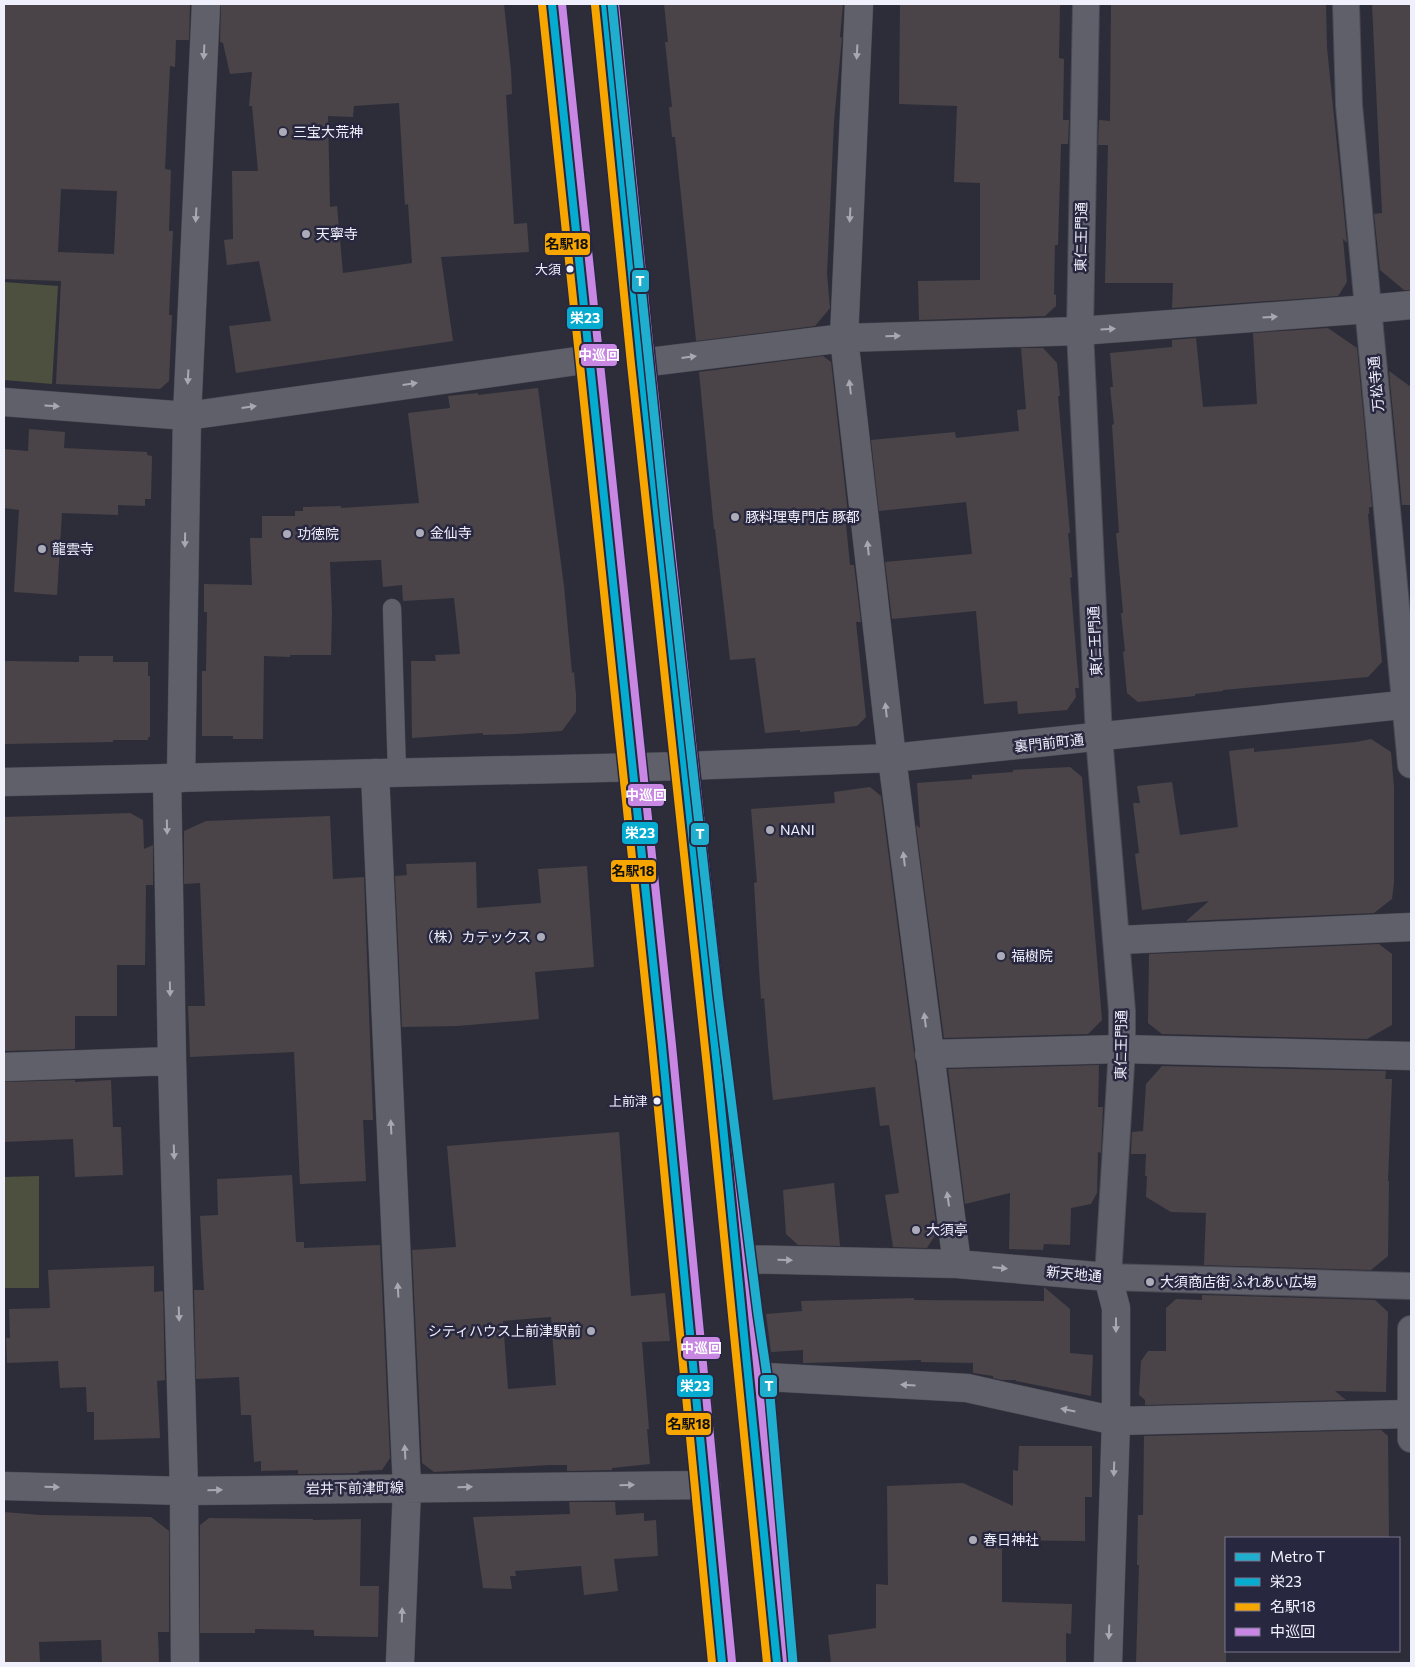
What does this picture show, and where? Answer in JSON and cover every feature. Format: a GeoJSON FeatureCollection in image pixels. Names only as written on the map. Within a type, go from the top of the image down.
{"type":"FeatureCollection","features":[{"type":"Feature","properties":{"kind":"street"},"geometry":{"type":"LineString","coordinates":[[185,1663],[184,1491],[172,1062],[174,778],[187,416],[206,4]]}},
{"type":"Feature","properties":{"kind":"street"},"geometry":{"type":"LineString","coordinates":[[552,4],[633,767],[706,1485],[722,1663]]}},
{"type":"Feature","properties":{"kind":"street"},"geometry":{"type":"LineString","coordinates":[[605,4],[641,363],[749,1376],[777,1663]]}},
{"type":"Feature","properties":{"kind":"street"},"geometry":{"type":"LineString","coordinates":[[859,4],[844,338],[892,758],[957,1264]]}},
{"type":"Feature","properties":{"kind":"street","name":"東仁王門通"},"geometry":{"type":"LineString","coordinates":[[1086,4],[1080,331],[1099,738],[1108,856],[1118,940],[1122,1011],[1122,1049],[1108,1278]]}},
{"type":"Feature","properties":{"kind":"street","name":"万松寺通"},"geometry":{"type":"LineString","coordinates":[[1346,4],[1349,105],[1409,705],[1411,765]]}},
{"type":"Feature","properties":{"kind":"street"},"geometry":{"type":"LineString","coordinates":[[641,363],[844,338],[1080,331],[1369,310],[1411,305]]}},
{"type":"Feature","properties":{"kind":"street"},"geometry":{"type":"LineString","coordinates":[[4,402],[187,416],[591,359]]}},
{"type":"Feature","properties":{"kind":"street","name":"裏門前町通"},"geometry":{"type":"LineString","coordinates":[[4,782],[685,766],[892,758],[1409,705]]}},
{"type":"Feature","properties":{"kind":"street"},"geometry":{"type":"LineString","coordinates":[[386,773],[407,1488],[400,1663]]}},
{"type":"Feature","properties":{"kind":"street"},"geometry":{"type":"LineString","coordinates":[[1118,940],[1411,927]]}},
{"type":"Feature","properties":{"kind":"street"},"geometry":{"type":"LineString","coordinates":[[929,1054],[1122,1049],[1411,1056]]}},
{"type":"Feature","properties":{"kind":"street"},"geometry":{"type":"LineString","coordinates":[[4,1067],[172,1062]]}},
{"type":"Feature","properties":{"kind":"street","name":"新天地通"},"geometry":{"type":"LineString","coordinates":[[736,1259],[957,1264],[1108,1278],[1411,1286]]}},
{"type":"Feature","properties":{"kind":"street"},"geometry":{"type":"LineString","coordinates":[[1108,1278],[1116,1308],[1116,1421],[1108,1663]]}},
{"type":"Feature","properties":{"kind":"street"},"geometry":{"type":"LineString","coordinates":[[1411,1329],[1411,1439]]}},
{"type":"Feature","properties":{"kind":"street"},"geometry":{"type":"LineString","coordinates":[[749,1376],[967,1388],[1116,1421],[1411,1414]]}},
{"type":"Feature","properties":{"kind":"street","name":"岩井下前津町線"},"geometry":{"type":"LineString","coordinates":[[4,1486],[184,1491],[706,1485]]}},
{"type":"Feature","properties":{"kind":"lane"},"geometry":{"type":"LineString","coordinates":[[386,773],[392,608]]}},
{"type":"Feature","properties":{"kind":"green space"},"geometry":{"type":"Polygon","coordinates":[[[4,282],[58,286],[52,384],[4,380],[4,282]]]}},
{"type":"Feature","properties":{"kind":"green space"},"geometry":{"type":"Polygon","coordinates":[[[39,1176],[39,1288],[4,1288],[4,1177],[39,1176]]]}},
{"type":"Feature","properties":{"kind":"building"},"geometry":{"type":"Polygon","coordinates":[[[5,4],[190,4],[189,40],[176,40],[175,67],[170,66],[165,169],[171,170],[169,231],[173,231],[169,315],[172,315],[169,381],[160,389],[56,384],[61,281],[4,279],[5,4]],[[61,189],[58,252],[114,254],[117,191],[61,189]]]}},
{"type":"Feature","properties":{"kind":"building"},"geometry":{"type":"Polygon","coordinates":[[[221,4],[504,4],[511,70],[512,94],[506,95],[514,224],[527,223],[529,252],[441,257],[453,341],[236,373],[229,326],[271,321],[259,261],[227,265],[224,240],[233,239],[232,171],[258,171],[252,106],[249,106],[252,72],[230,74],[223,43],[220,42],[221,4]],[[399,103],[354,106],[353,117],[328,116],[330,207],[337,206],[343,273],[412,263],[408,204],[405,205],[399,103]]]}},
{"type":"Feature","properties":{"kind":"building"},"geometry":{"type":"Polygon","coordinates":[[[664,4],[843,4],[840,37],[842,38],[834,121],[827,274],[830,308],[815,326],[696,341],[675,137],[672,137],[669,107],[672,107],[665,42],[668,42],[664,4]]]}},
{"type":"Feature","properties":{"kind":"building"},"geometry":{"type":"Polygon","coordinates":[[[900,4],[1060,4],[1059,58],[1064,59],[1063,120],[1069,120],[1068,144],[1061,144],[1058,245],[1055,245],[1054,294],[1056,295],[1056,306],[1045,316],[919,320],[918,281],[980,280],[980,183],[954,182],[957,106],[899,104],[900,4]]]}},
{"type":"Feature","properties":{"kind":"building"},"geometry":{"type":"Polygon","coordinates":[[[1111,4],[1326,4],[1327,48],[1347,243],[1343,239],[1347,282],[1338,296],[1172,308],[1173,283],[1105,283],[1108,145],[1098,145],[1099,120],[1110,121],[1111,4]]]}},
{"type":"Feature","properties":{"kind":"building"},"geometry":{"type":"Polygon","coordinates":[[[1372,4],[1411,4],[1411,290],[1404,290],[1380,270],[1374,214],[1382,213],[1372,4]]]}},
{"type":"Feature","properties":{"kind":"building"},"geometry":{"type":"Polygon","coordinates":[[[1328,328],[1357,348],[1372,507],[1369,507],[1368,514],[1382,662],[1368,677],[1223,690],[1195,694],[1195,696],[1138,702],[1127,693],[1123,652],[1125,651],[1116,533],[1119,533],[1112,425],[1114,424],[1110,387],[1113,387],[1110,353],[1172,347],[1172,340],[1196,338],[1203,407],[1257,404],[1253,333],[1328,328]]]}},
{"type":"Feature","properties":{"kind":"building"},"geometry":{"type":"Polygon","coordinates":[[[1021,348],[1043,348],[1057,363],[1060,396],[1058,396],[1070,533],[1068,533],[1072,577],[1070,578],[1079,688],[1075,688],[1076,697],[1067,710],[1018,714],[1017,701],[984,704],[976,611],[892,619],[885,562],[972,554],[966,502],[879,511],[871,440],[955,432],[956,438],[1019,431],[1017,410],[1026,409],[1021,348]]]}},
{"type":"Feature","properties":{"kind":"building"},"geometry":{"type":"Polygon","coordinates":[[[823,356],[831,362],[848,514],[845,514],[850,565],[854,565],[861,622],[856,622],[866,717],[857,726],[800,732],[800,730],[765,733],[755,658],[730,660],[714,529],[699,372],[823,356]]]}},
{"type":"Feature","properties":{"kind":"building"},"geometry":{"type":"Polygon","coordinates":[[[1389,371],[1411,387],[1411,505],[1402,505],[1389,371]]]}},
{"type":"Feature","properties":{"kind":"building"},"geometry":{"type":"Polygon","coordinates":[[[538,388],[576,695],[576,712],[562,731],[483,735],[483,733],[412,738],[411,661],[436,661],[435,655],[460,654],[454,598],[403,601],[402,585],[383,587],[381,560],[330,562],[331,655],[264,656],[263,739],[233,739],[233,736],[202,736],[202,671],[206,671],[207,612],[204,612],[204,584],[252,585],[250,538],[262,538],[262,516],[295,516],[295,511],[303,511],[303,507],[341,506],[341,508],[419,503],[408,413],[450,408],[448,396],[478,393],[478,395],[538,388]]]}},
{"type":"Feature","properties":{"kind":"building"},"geometry":{"type":"Polygon","coordinates":[[[29,429],[65,432],[64,448],[147,452],[147,455],[152,456],[151,499],[145,499],[145,506],[118,505],[118,515],[62,513],[57,595],[14,592],[19,510],[4,508],[4,449],[28,451],[29,429]]]}},
{"type":"Feature","properties":{"kind":"building"},"geometry":{"type":"Polygon","coordinates":[[[79,656],[113,656],[113,662],[148,662],[148,676],[150,676],[150,737],[148,737],[148,740],[4,744],[4,661],[79,662],[79,656]]]}},
{"type":"Feature","properties":{"kind":"building"},"geometry":{"type":"Polygon","coordinates":[[[1371,739],[1391,752],[1394,787],[1394,882],[1392,899],[1374,913],[1186,921],[1209,901],[1142,910],[1135,854],[1139,853],[1133,803],[1140,803],[1137,786],[1172,782],[1180,835],[1238,827],[1229,751],[1254,748],[1254,752],[1371,739]]]}},
{"type":"Feature","properties":{"kind":"building"},"geometry":{"type":"Polygon","coordinates":[[[1070,767],[1082,777],[1102,1020],[1088,1034],[944,1038],[916,825],[920,828],[917,783],[972,779],[972,775],[1013,772],[1013,770],[1070,767]]]}},
{"type":"Feature","properties":{"kind":"building"},"geometry":{"type":"Polygon","coordinates":[[[870,787],[881,796],[937,1232],[927,1248],[893,1247],[885,1195],[899,1193],[889,1125],[880,1126],[875,1087],[773,1100],[764,998],[761,999],[754,883],[757,882],[751,809],[835,803],[834,792],[870,787]]]}},
{"type":"Feature","properties":{"kind":"building"},"geometry":{"type":"Polygon","coordinates":[[[130,813],[143,820],[144,849],[153,845],[153,885],[146,885],[145,965],[117,965],[117,1016],[75,1016],[75,1049],[4,1051],[4,817],[130,813]]]}},
{"type":"Feature","properties":{"kind":"building"},"geometry":{"type":"Polygon","coordinates":[[[330,816],[333,879],[364,877],[373,1120],[363,1120],[366,1181],[300,1184],[294,1052],[190,1057],[188,1006],[205,1006],[200,883],[184,884],[184,831],[206,821],[330,816]]]}},
{"type":"Feature","properties":{"kind":"building"},"geometry":{"type":"Polygon","coordinates":[[[476,862],[477,908],[541,903],[538,869],[587,866],[594,967],[535,972],[539,1019],[457,1026],[402,1027],[395,876],[407,875],[406,864],[476,862]]]}},
{"type":"Feature","properties":{"kind":"building"},"geometry":{"type":"Polygon","coordinates":[[[1379,944],[1392,954],[1392,1025],[1367,1039],[1162,1034],[1148,1023],[1149,954],[1379,944]]]}},
{"type":"Feature","properties":{"kind":"building"},"geometry":{"type":"Polygon","coordinates":[[[1099,1065],[1098,1107],[1103,1107],[1101,1153],[1098,1152],[1097,1193],[1091,1204],[1071,1208],[1070,1245],[1044,1244],[1043,1250],[1009,1249],[1010,1193],[965,1204],[948,1069],[1099,1065]]]}},
{"type":"Feature","properties":{"kind":"building"},"geometry":{"type":"Polygon","coordinates":[[[1162,1066],[1386,1071],[1385,1079],[1392,1079],[1388,1181],[1388,1256],[1371,1270],[1204,1265],[1206,1213],[1171,1212],[1146,1197],[1146,1154],[1131,1154],[1132,1132],[1143,1131],[1146,1084],[1162,1066]]]}},
{"type":"Feature","properties":{"kind":"building"},"geometry":{"type":"Polygon","coordinates":[[[75,1080],[75,1082],[111,1080],[113,1127],[121,1127],[123,1175],[75,1177],[73,1139],[4,1142],[4,1082],[75,1080]]]}},
{"type":"Feature","properties":{"kind":"building"},"geometry":{"type":"Polygon","coordinates":[[[619,1132],[631,1296],[665,1293],[670,1341],[642,1342],[650,1464],[612,1468],[612,1470],[567,1471],[567,1465],[550,1465],[434,1472],[422,1463],[412,1250],[456,1247],[447,1146],[619,1132]],[[551,1317],[503,1321],[508,1389],[556,1385],[551,1317]]]}},
{"type":"Feature","properties":{"kind":"building"},"geometry":{"type":"Polygon","coordinates":[[[292,1175],[296,1242],[304,1242],[304,1248],[380,1245],[390,1458],[382,1470],[360,1471],[358,1473],[298,1474],[298,1470],[261,1471],[261,1461],[254,1462],[251,1415],[241,1415],[239,1377],[196,1379],[194,1290],[204,1290],[200,1216],[218,1215],[217,1179],[292,1175]]]}},
{"type":"Feature","properties":{"kind":"building"},"geometry":{"type":"Polygon","coordinates":[[[834,1183],[840,1246],[798,1245],[786,1234],[783,1190],[834,1183]]]}},
{"type":"Feature","properties":{"kind":"building"},"geometry":{"type":"Polygon","coordinates":[[[154,1266],[154,1292],[163,1291],[165,1380],[157,1381],[160,1438],[94,1440],[94,1412],[87,1412],[86,1387],[60,1388],[58,1361],[7,1363],[6,1338],[10,1338],[9,1309],[50,1308],[48,1270],[154,1266]]]}},
{"type":"Feature","properties":{"kind":"building"},"geometry":{"type":"Polygon","coordinates":[[[1044,1287],[1070,1309],[1070,1353],[1093,1355],[1091,1396],[973,1373],[973,1363],[921,1362],[921,1360],[803,1363],[803,1350],[771,1352],[766,1314],[802,1311],[801,1301],[914,1298],[914,1300],[1044,1301],[1044,1287]]]}},
{"type":"Feature","properties":{"kind":"building"},"geometry":{"type":"Polygon","coordinates":[[[1202,1295],[1375,1300],[1388,1312],[1386,1392],[1335,1391],[1346,1400],[1145,1405],[1145,1400],[1139,1395],[1141,1361],[1148,1351],[1166,1351],[1166,1308],[1176,1299],[1202,1300],[1202,1295]]]}},
{"type":"Feature","properties":{"kind":"building"},"geometry":{"type":"Polygon","coordinates":[[[1381,1430],[1388,1436],[1389,1537],[1225,1537],[1226,1663],[1136,1663],[1139,1565],[1137,1565],[1138,1515],[1143,1515],[1144,1436],[1381,1430]]]}},
{"type":"Feature","properties":{"kind":"building"},"geometry":{"type":"Polygon","coordinates":[[[1019,1446],[1092,1446],[1092,1497],[1085,1497],[1085,1541],[1002,1540],[1002,1602],[1072,1604],[1071,1634],[1066,1633],[1066,1663],[831,1663],[828,1635],[876,1628],[876,1584],[888,1585],[887,1486],[963,1483],[1013,1506],[1013,1470],[1018,1471],[1019,1446]]]}},
{"type":"Feature","properties":{"kind":"building"},"geometry":{"type":"Polygon","coordinates":[[[569,1502],[615,1502],[616,1515],[644,1513],[644,1521],[656,1520],[658,1556],[614,1559],[618,1591],[584,1595],[581,1566],[515,1571],[516,1576],[510,1576],[512,1589],[483,1588],[473,1517],[570,1514],[569,1502]]]}},
{"type":"Feature","properties":{"kind":"building"},"geometry":{"type":"Polygon","coordinates":[[[4,1512],[40,1515],[151,1517],[169,1531],[169,1632],[158,1632],[159,1663],[102,1663],[101,1640],[39,1642],[40,1663],[4,1663],[4,1512]]]}},
{"type":"Feature","properties":{"kind":"building"},"geometry":{"type":"Polygon","coordinates":[[[209,1518],[361,1519],[360,1586],[379,1586],[378,1637],[314,1636],[314,1630],[255,1629],[255,1633],[200,1633],[200,1525],[209,1518]]]}},
{"type":"Feature","properties":{"kind":"metro line","name":"T"},"geometry":{"type":"LineString","coordinates":[[612,4],[665,520],[718,995],[770,1396],[793,1663]]}},
{"type":"Feature","properties":{"kind":"transit line","name":"栄23"},"geometry":{"type":"LineString","coordinates":[[552,4],[662,1046],[722,1663]]}},
{"type":"Feature","properties":{"kind":"transit line","name":"中巡回"},"geometry":{"type":"LineString","coordinates":[[562,4],[672,1045],[732,1662]]}},
{"type":"Feature","properties":{"kind":"transit line","name":"栄23"},"geometry":{"type":"LineString","coordinates":[[605,4],[641,363],[717,1066],[777,1663]]}},
{"type":"Feature","properties":{"kind":"transit line","name":"中巡回"},"geometry":{"type":"LineString","coordinates":[[615,4],[651,362],[727,1065],[787,1662]]}},
{"type":"Feature","properties":{"kind":"transit line","name":"名駅18"},"geometry":{"type":"LineString","coordinates":[[542,5],[652,1047],[712,1663]]}},
{"type":"Feature","properties":{"kind":"transit line","name":"名駅18"},"geometry":{"type":"LineString","coordinates":[[595,5],[631,364],[707,1067],[767,1663]]}},
{"type":"Feature","properties":{"kind":"place","name":"三宝大荒神"},"geometry":{"type":"Point","coordinates":[283,132]}},
{"type":"Feature","properties":{"kind":"place","name":"天寧寺"},"geometry":{"type":"Point","coordinates":[306,234]}},
{"type":"Feature","properties":{"kind":"place","name":"大須"},"geometry":{"type":"Point","coordinates":[570,269]}},
{"type":"Feature","properties":{"kind":"place","name":"豚料理専門店 豚都"},"geometry":{"type":"Point","coordinates":[735,517]}},
{"type":"Feature","properties":{"kind":"place","name":"金仙寺"},"geometry":{"type":"Point","coordinates":[420,533]}},
{"type":"Feature","properties":{"kind":"place","name":"功徳院"},"geometry":{"type":"Point","coordinates":[287,534]}},
{"type":"Feature","properties":{"kind":"place","name":"龍雲寺"},"geometry":{"type":"Point","coordinates":[42,549]}},
{"type":"Feature","properties":{"kind":"place","name":"NANI"},"geometry":{"type":"Point","coordinates":[770,830]}},
{"type":"Feature","properties":{"kind":"place","name":"（株）カテックス"},"geometry":{"type":"Point","coordinates":[541,937]}},
{"type":"Feature","properties":{"kind":"place","name":"福樹院"},"geometry":{"type":"Point","coordinates":[1001,956]}},
{"type":"Feature","properties":{"kind":"place","name":"上前津"},"geometry":{"type":"Point","coordinates":[657,1101]}},
{"type":"Feature","properties":{"kind":"place","name":"大須亭"},"geometry":{"type":"Point","coordinates":[916,1230]}},
{"type":"Feature","properties":{"kind":"place","name":"大須商店街 ふれあい広場"},"geometry":{"type":"Point","coordinates":[1150,1282]}},
{"type":"Feature","properties":{"kind":"place","name":"シティハウス上前津駅前"},"geometry":{"type":"Point","coordinates":[591,1331]}},
{"type":"Feature","properties":{"kind":"place","name":"春日神社"},"geometry":{"type":"Point","coordinates":[973,1540]}}]}
